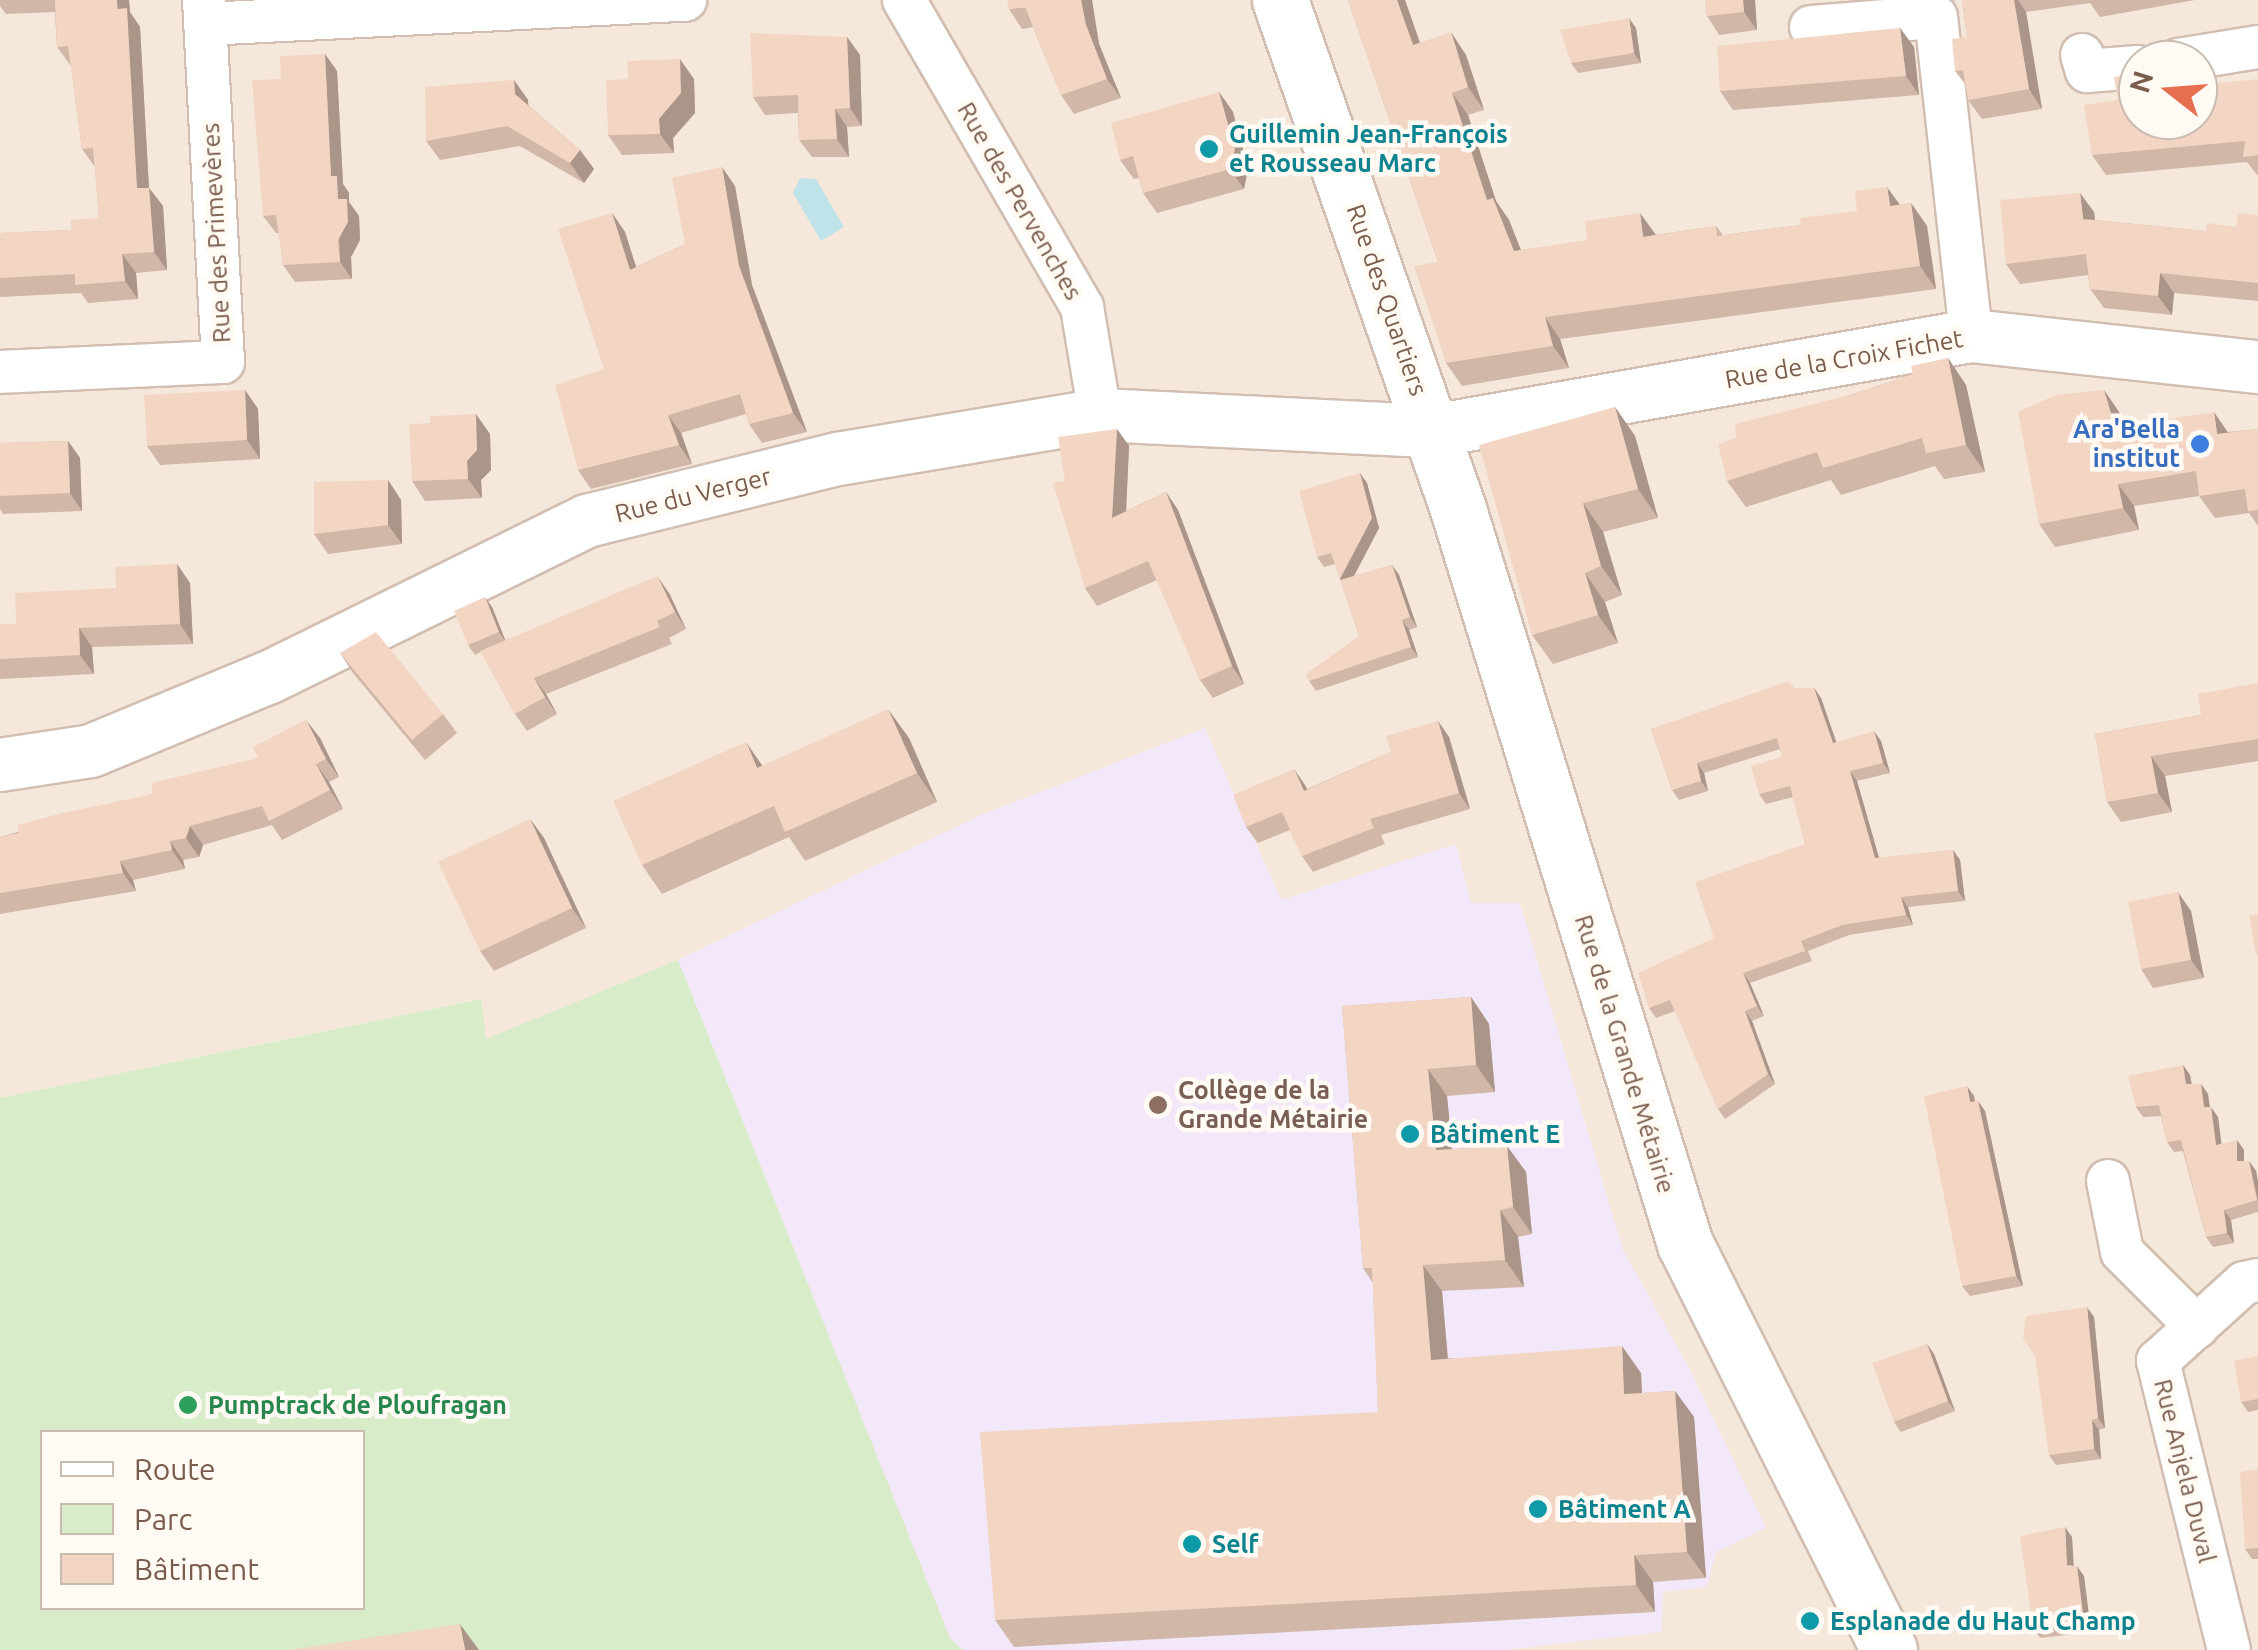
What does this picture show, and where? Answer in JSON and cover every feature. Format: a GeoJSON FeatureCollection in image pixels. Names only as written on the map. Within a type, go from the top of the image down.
{"type":"FeatureCollection","features":[{"type":"Feature","properties":{"kind":"main road","name":"Rue des Quartiers"},"geometry":{"type":"LineString","coordinates":[[1280,0],[1432,430]]}},
{"type":"Feature","properties":{"kind":"main road","name":"Rue de la Grande Métairie"},"geometry":{"type":"LineString","coordinates":[[1432,430],[1686,1244],[1889,1650]]}},
{"type":"Feature","properties":{"kind":"street"},"geometry":{"type":"LineString","coordinates":[[204,12],[685,0]]}},
{"type":"Feature","properties":{"kind":"street","name":"Rue des Pervenches"},"geometry":{"type":"LineString","coordinates":[[904,0],[1082,308],[1100,415]]}},
{"type":"Feature","properties":{"kind":"street","name":"Rue des Primevères"},"geometry":{"type":"LineString","coordinates":[[0,372],[223,362],[204,12]]}},
{"type":"Feature","properties":{"kind":"street"},"geometry":{"type":"LineString","coordinates":[[1812,27],[1936,18],[1971,336]]}},
{"type":"Feature","properties":{"kind":"street"},"geometry":{"type":"LineString","coordinates":[[2218,54],[2258,47]]}},
{"type":"Feature","properties":{"kind":"street"},"geometry":{"type":"LineString","coordinates":[[2082,55],[2087,71],[2118,68]]}},
{"type":"Feature","properties":{"kind":"street","name":"Rue de la Croix Fichet"},"geometry":{"type":"LineString","coordinates":[[1432,430],[1971,336],[2258,367]]}},
{"type":"Feature","properties":{"kind":"street","name":"Rue du Verger"},"geometry":{"type":"LineString","coordinates":[[0,765],[91,751],[234,692],[588,521],[838,459],[1100,415],[1432,430]]}},
{"type":"Feature","properties":{"kind":"street"},"geometry":{"type":"LineString","coordinates":[[2108,1182],[2122,1252],[2197,1326]]}},
{"type":"Feature","properties":{"kind":"street","name":"Rue Anjela Duval"},"geometry":{"type":"LineString","coordinates":[[2229,1650],[2158,1361],[2244,1283],[2258,1280]]}},
{"type":"Feature","properties":{"kind":"shaded area"},"geometry":{"type":"Polygon","coordinates":[[[0,0],[2258,0],[2258,1650],[963,1650],[485,1039],[480,999],[0,1098],[0,0]]]}},
{"type":"Feature","properties":{"kind":"shaded area","name":"Collège de la Grande Métairie"},"geometry":{"type":"Polygon","coordinates":[[[1205,728],[1281,900],[1456,844],[1471,903],[1520,903],[1623,1250],[1688,1366],[1766,1528],[1716,1552],[1707,1587],[1663,1592],[1662,1632],[1503,1650],[963,1650],[950,1639],[678,960],[981,815],[1205,728]]]}},
{"type":"Feature","properties":{"kind":"green space"},"geometry":{"type":"Polygon","coordinates":[[[678,960],[950,1638],[963,1650],[0,1650],[0,1098],[481,999],[486,1039],[678,960]]]}},
{"type":"Feature","properties":{"kind":"water"},"geometry":{"type":"Polygon","coordinates":[[[800,178],[816,179],[844,227],[821,241],[793,193],[800,178]]]}},
{"type":"Feature","properties":{"kind":"building"},"geometry":{"type":"Polygon","coordinates":[[[55,0],[117,0],[117,9],[127,8],[137,188],[149,188],[154,252],[122,254],[125,281],[75,285],[75,274],[0,278],[0,233],[71,230],[71,220],[99,218],[93,148],[82,149],[68,46],[57,47],[55,0]]]}},
{"type":"Feature","properties":{"kind":"building"},"geometry":{"type":"Polygon","coordinates":[[[1007,0],[1081,0],[1086,25],[1107,79],[1061,95],[1025,7],[1009,9],[1007,0]]]}},
{"type":"Feature","properties":{"kind":"building"},"geometry":{"type":"Polygon","coordinates":[[[1348,0],[1397,0],[1413,45],[1451,32],[1468,87],[1452,93],[1487,200],[1493,198],[1514,251],[1587,240],[1585,221],[1640,213],[1643,237],[1716,226],[1717,236],[1801,225],[1800,218],[1857,211],[1855,191],[1887,187],[1890,206],[1911,203],[1920,266],[1545,317],[1553,346],[1446,363],[1414,266],[1438,262],[1348,0]]]}},
{"type":"Feature","properties":{"kind":"building"},"geometry":{"type":"Polygon","coordinates":[[[1705,0],[1743,0],[1744,12],[1707,16],[1705,0]]]}},
{"type":"Feature","properties":{"kind":"building"},"geometry":{"type":"Polygon","coordinates":[[[1962,0],[2014,0],[2029,89],[1968,100],[1963,70],[1955,71],[1952,39],[1967,37],[1962,0]]]}},
{"type":"Feature","properties":{"kind":"building"},"geometry":{"type":"Polygon","coordinates":[[[1629,18],[1634,53],[1571,63],[1560,30],[1629,18]]]}},
{"type":"Feature","properties":{"kind":"building"},"geometry":{"type":"Polygon","coordinates":[[[1900,28],[1906,76],[1720,91],[1717,46],[1900,28]]]}},
{"type":"Feature","properties":{"kind":"building"},"geometry":{"type":"Polygon","coordinates":[[[750,33],[847,37],[850,108],[835,109],[837,139],[799,140],[798,95],[753,97],[750,33]]]}},
{"type":"Feature","properties":{"kind":"building"},"geometry":{"type":"Polygon","coordinates":[[[325,54],[331,176],[337,176],[338,199],[347,199],[348,222],[338,240],[340,262],[283,265],[276,215],[263,216],[252,80],[281,79],[280,56],[325,54]]]}},
{"type":"Feature","properties":{"kind":"building"},"geometry":{"type":"Polygon","coordinates":[[[680,59],[681,93],[659,119],[660,134],[608,135],[606,80],[628,79],[627,61],[680,59]]]}},
{"type":"Feature","properties":{"kind":"building"},"geometry":{"type":"Polygon","coordinates":[[[2258,79],[2258,155],[2243,157],[2245,141],[2092,155],[2084,105],[2118,100],[2118,140],[2218,140],[2218,83],[2258,79]]]}},
{"type":"Feature","properties":{"kind":"building"},"geometry":{"type":"Polygon","coordinates":[[[514,80],[515,94],[580,150],[570,163],[507,126],[426,141],[425,87],[514,80]]]}},
{"type":"Feature","properties":{"kind":"building"},"geometry":{"type":"Polygon","coordinates":[[[1219,92],[1235,149],[1230,169],[1143,193],[1133,156],[1120,160],[1111,123],[1219,92]]]}},
{"type":"Feature","properties":{"kind":"building"},"geometry":{"type":"Polygon","coordinates":[[[722,167],[739,266],[793,413],[749,424],[740,394],[668,415],[679,445],[578,470],[555,385],[604,369],[558,229],[612,213],[630,270],[685,244],[672,178],[722,167]]]}},
{"type":"Feature","properties":{"kind":"building"},"geometry":{"type":"Polygon","coordinates":[[[2080,193],[2083,219],[2206,231],[2207,223],[2236,227],[2238,213],[2258,215],[2258,283],[2160,273],[2158,296],[2090,289],[2086,254],[2006,264],[2000,200],[2080,193]]]}},
{"type":"Feature","properties":{"kind":"building"},"geometry":{"type":"Polygon","coordinates":[[[1948,358],[1966,445],[1926,453],[1922,438],[1823,468],[1817,452],[1727,481],[1718,444],[1736,438],[1735,424],[1850,395],[1913,374],[1911,366],[1948,358]]]}},
{"type":"Feature","properties":{"kind":"building"},"geometry":{"type":"Polygon","coordinates":[[[245,390],[247,440],[147,446],[144,395],[245,390]]]}},
{"type":"Feature","properties":{"kind":"building"},"geometry":{"type":"Polygon","coordinates":[[[2104,390],[2115,427],[2214,412],[2217,434],[2258,429],[2258,510],[2248,511],[2245,489],[2199,496],[2196,471],[2118,484],[2123,508],[2039,524],[2018,412],[2056,395],[2104,390]]]}},
{"type":"Feature","properties":{"kind":"building"},"geometry":{"type":"Polygon","coordinates":[[[1615,407],[1638,489],[1583,503],[1601,566],[1585,573],[1598,615],[1532,635],[1479,445],[1615,407]]]}},
{"type":"Feature","properties":{"kind":"building"},"geometry":{"type":"Polygon","coordinates":[[[476,414],[477,450],[467,461],[468,479],[412,481],[409,424],[430,423],[430,416],[476,414]]]}},
{"type":"Feature","properties":{"kind":"building"},"geometry":{"type":"Polygon","coordinates":[[[1117,429],[1112,518],[1166,492],[1232,666],[1200,680],[1148,561],[1085,588],[1053,483],[1065,481],[1058,437],[1117,429]]]}},
{"type":"Feature","properties":{"kind":"building"},"geometry":{"type":"Polygon","coordinates":[[[68,441],[70,493],[0,496],[0,443],[68,441]]]}},
{"type":"Feature","properties":{"kind":"building"},"geometry":{"type":"Polygon","coordinates":[[[1360,473],[1372,518],[1340,579],[1331,553],[1317,557],[1299,491],[1360,473]]]}},
{"type":"Feature","properties":{"kind":"building"},"geometry":{"type":"Polygon","coordinates":[[[388,480],[388,525],[314,534],[314,482],[388,480]]]}},
{"type":"Feature","properties":{"kind":"building"},"geometry":{"type":"Polygon","coordinates":[[[177,564],[180,624],[79,628],[80,655],[0,659],[0,624],[16,624],[15,593],[116,588],[115,567],[177,564]]]}},
{"type":"Feature","properties":{"kind":"building"},"geometry":{"type":"Polygon","coordinates":[[[1392,565],[1410,617],[1402,620],[1411,647],[1309,681],[1306,674],[1359,636],[1340,580],[1392,565]]]}},
{"type":"Feature","properties":{"kind":"building"},"geometry":{"type":"Polygon","coordinates":[[[657,576],[675,612],[657,621],[660,627],[534,678],[545,697],[515,714],[480,651],[657,576]]]}},
{"type":"Feature","properties":{"kind":"building"},"geometry":{"type":"Polygon","coordinates":[[[485,597],[499,632],[468,645],[454,611],[485,597]]]}},
{"type":"Feature","properties":{"kind":"building"},"geometry":{"type":"Polygon","coordinates":[[[376,632],[443,714],[412,740],[340,653],[376,632]]]}},
{"type":"Feature","properties":{"kind":"building"},"geometry":{"type":"Polygon","coordinates":[[[1789,681],[1794,688],[1814,688],[1833,743],[1874,731],[1883,763],[1850,771],[1875,858],[1953,850],[1958,891],[1901,897],[1906,915],[1842,925],[1801,941],[1805,951],[1743,973],[1757,1006],[1745,1011],[1768,1074],[1718,1109],[1670,1000],[1649,1008],[1638,973],[1714,938],[1695,882],[1805,844],[1790,786],[1759,794],[1751,766],[1782,757],[1777,738],[1697,763],[1701,781],[1672,790],[1651,729],[1789,681]]]}},
{"type":"Feature","properties":{"kind":"building"},"geometry":{"type":"Polygon","coordinates":[[[2258,683],[2258,739],[2151,756],[2158,793],[2107,802],[2095,734],[2201,715],[2198,694],[2258,683]]]}},
{"type":"Feature","properties":{"kind":"building"},"geometry":{"type":"Polygon","coordinates":[[[888,709],[917,773],[785,832],[774,806],[642,865],[613,801],[746,742],[757,768],[888,709]]]}},
{"type":"Feature","properties":{"kind":"building"},"geometry":{"type":"Polygon","coordinates":[[[306,720],[326,759],[316,764],[330,790],[269,821],[262,806],[190,826],[186,838],[170,841],[172,850],[120,861],[123,873],[0,893],[0,837],[19,833],[17,825],[153,794],[151,783],[258,758],[253,747],[306,720]]]}},
{"type":"Feature","properties":{"kind":"building"},"geometry":{"type":"Polygon","coordinates":[[[1438,721],[1459,793],[1370,819],[1374,828],[1302,856],[1282,812],[1246,827],[1233,795],[1294,769],[1304,791],[1391,752],[1386,736],[1438,721]]]}},
{"type":"Feature","properties":{"kind":"building"},"geometry":{"type":"Polygon","coordinates":[[[530,819],[572,908],[480,951],[438,862],[530,819]]]}},
{"type":"Feature","properties":{"kind":"building"},"geometry":{"type":"Polygon","coordinates":[[[2178,892],[2191,960],[2141,969],[2128,902],[2178,892]]]}},
{"type":"Feature","properties":{"kind":"building"},"geometry":{"type":"Polygon","coordinates":[[[2258,914],[2258,954],[2256,955],[2249,915],[2258,914]]]}},
{"type":"Feature","properties":{"kind":"building"},"geometry":{"type":"Polygon","coordinates":[[[1471,997],[1476,1065],[1428,1069],[1436,1150],[1507,1146],[1513,1207],[1500,1210],[1505,1260],[1423,1265],[1431,1360],[1622,1346],[1624,1394],[1675,1391],[1687,1552],[1634,1555],[1636,1585],[995,1620],[980,1432],[1378,1412],[1372,1268],[1363,1268],[1342,1006],[1471,997]]]}},
{"type":"Feature","properties":{"kind":"building"},"geometry":{"type":"Polygon","coordinates":[[[2183,1065],[2186,1084],[2201,1084],[2204,1107],[2211,1107],[2216,1145],[2237,1140],[2237,1161],[2249,1161],[2257,1200],[2224,1210],[2227,1233],[2206,1237],[2181,1140],[2167,1142],[2159,1105],[2136,1107],[2128,1076],[2183,1065]]]}},
{"type":"Feature","properties":{"kind":"building"},"geometry":{"type":"Polygon","coordinates":[[[1967,1086],[1970,1102],[1978,1101],[2016,1276],[1962,1286],[1924,1096],[1967,1086]]]}},
{"type":"Feature","properties":{"kind":"building"},"geometry":{"type":"Polygon","coordinates":[[[2087,1307],[2098,1418],[2092,1420],[2094,1449],[2049,1455],[2035,1356],[2023,1338],[2026,1316],[2087,1307]]]}},
{"type":"Feature","properties":{"kind":"building"},"geometry":{"type":"Polygon","coordinates":[[[1927,1344],[1948,1401],[1894,1422],[1872,1363],[1927,1344]]]}},
{"type":"Feature","properties":{"kind":"building"},"geometry":{"type":"Polygon","coordinates":[[[2258,1356],[2258,1399],[2241,1402],[2234,1361],[2258,1356]]]}},
{"type":"Feature","properties":{"kind":"building"},"geometry":{"type":"Polygon","coordinates":[[[2258,1469],[2258,1548],[2245,1549],[2240,1472],[2258,1469]]]}},
{"type":"Feature","properties":{"kind":"building"},"geometry":{"type":"Polygon","coordinates":[[[2065,1527],[2067,1565],[2077,1566],[2084,1622],[2033,1628],[2020,1536],[2065,1527]]]}},
{"type":"Feature","properties":{"kind":"building"},"geometry":{"type":"Polygon","coordinates":[[[460,1624],[465,1650],[290,1650],[460,1624]]]}},
{"type":"Feature","properties":{"kind":"place","name":"Guillemin Jean-François et Rousseau Marc"},"geometry":{"type":"Point","coordinates":[1209,149]}},
{"type":"Feature","properties":{"kind":"place","name":"Ara'Bella institut"},"geometry":{"type":"Point","coordinates":[2200,444]}},
{"type":"Feature","properties":{"kind":"place","name":"Collège de la Grande Métairie"},"geometry":{"type":"Point","coordinates":[1158,1105]}},
{"type":"Feature","properties":{"kind":"place","name":"Bâtiment E"},"geometry":{"type":"Point","coordinates":[1410,1134]}},
{"type":"Feature","properties":{"kind":"place","name":"Pumptrack de Ploufragan"},"geometry":{"type":"Point","coordinates":[188,1405]}},
{"type":"Feature","properties":{"kind":"place","name":"Bâtiment A"},"geometry":{"type":"Point","coordinates":[1538,1509]}},
{"type":"Feature","properties":{"kind":"place","name":"Self"},"geometry":{"type":"Point","coordinates":[1192,1544]}},
{"type":"Feature","properties":{"kind":"place","name":"Esplanade du Haut Champ"},"geometry":{"type":"Point","coordinates":[1810,1621]}}]}
